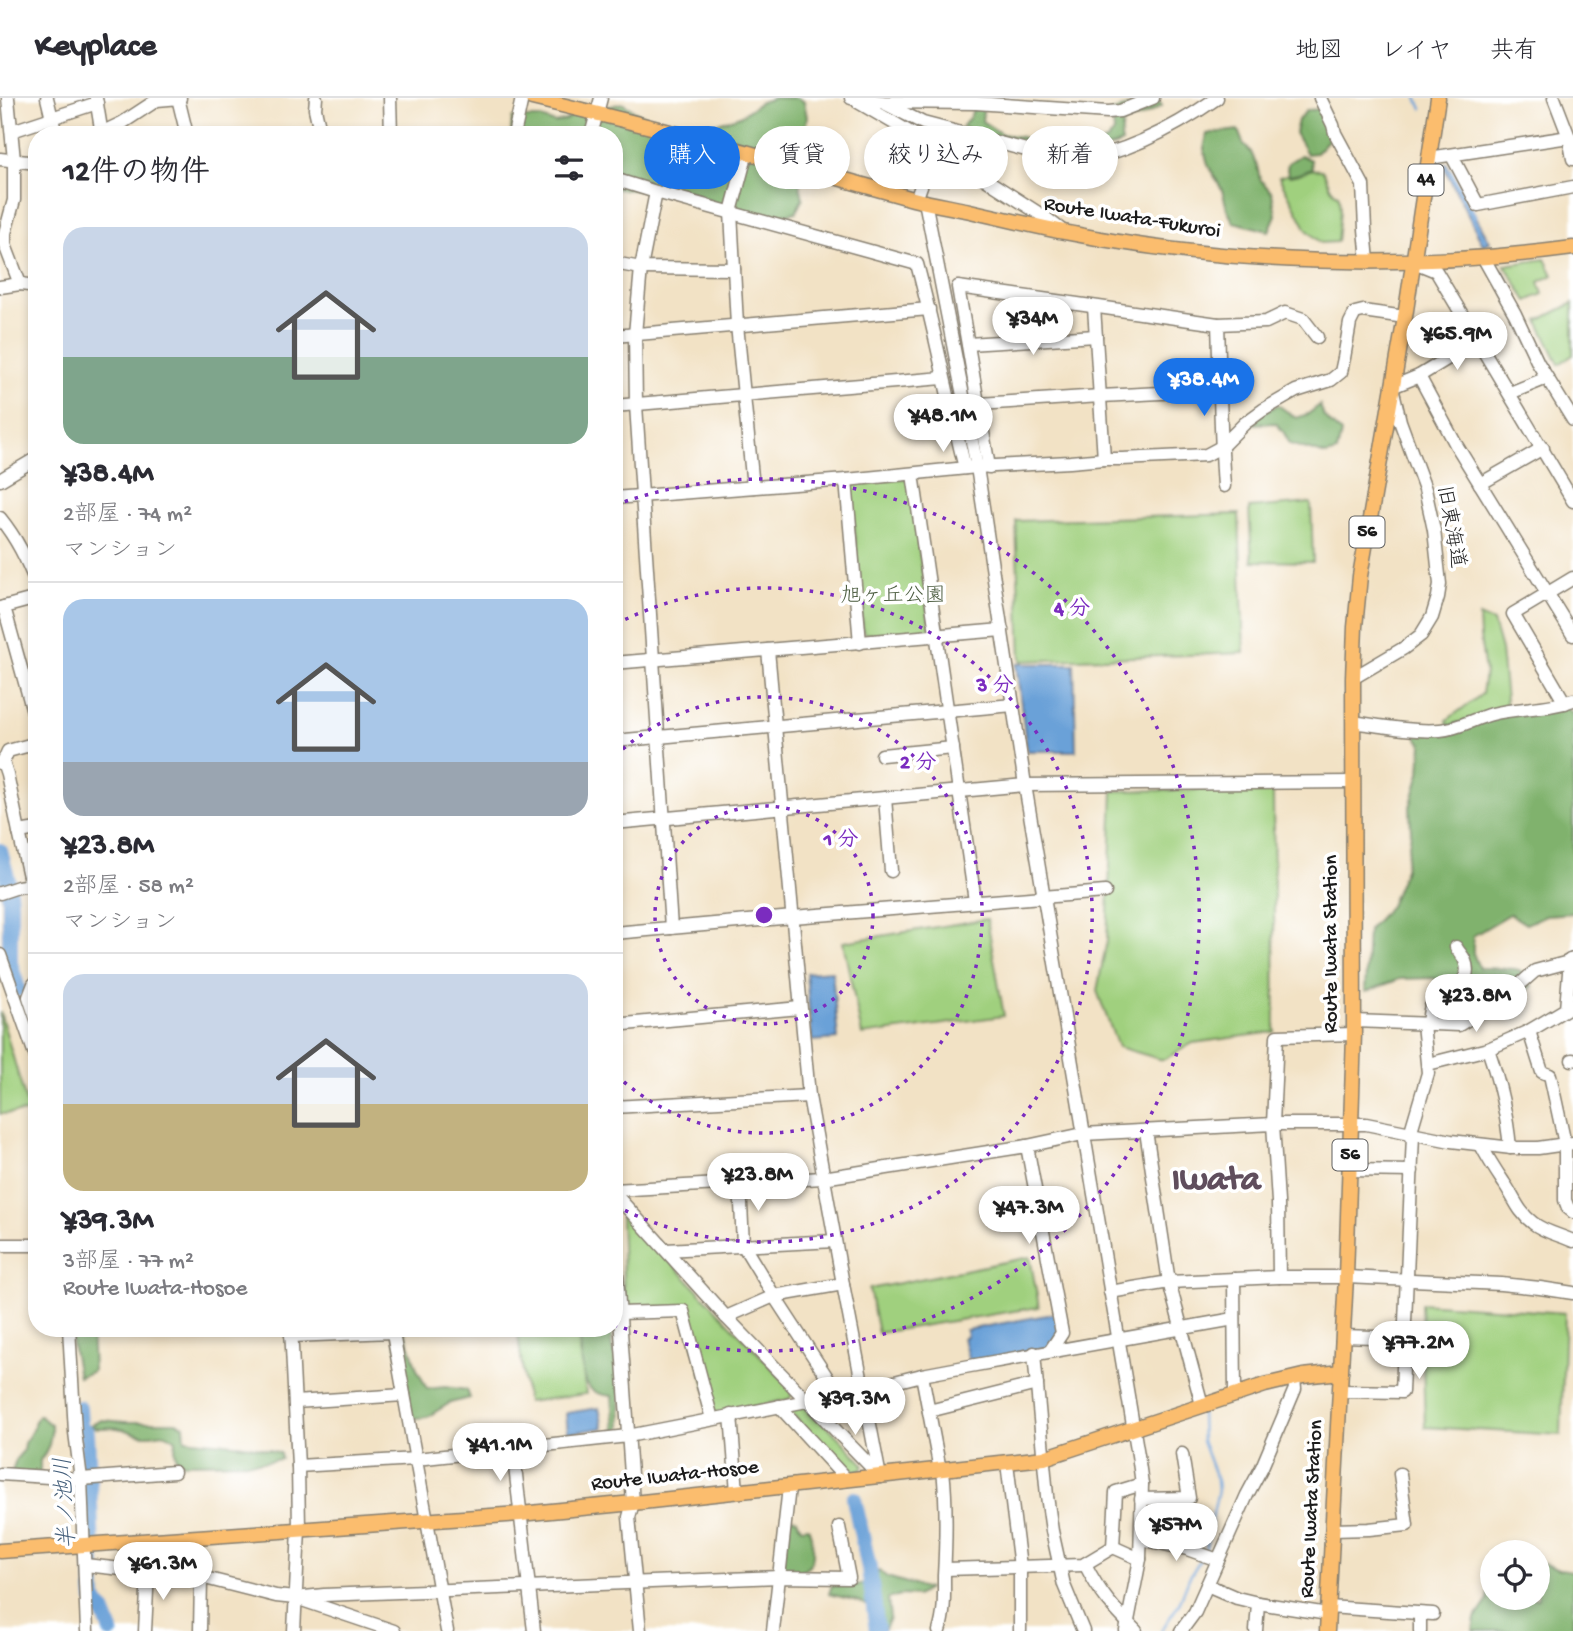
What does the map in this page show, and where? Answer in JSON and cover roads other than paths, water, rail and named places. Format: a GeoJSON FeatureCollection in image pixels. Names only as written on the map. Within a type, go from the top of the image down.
{"type":"FeatureCollection","features":[{"type":"Feature","properties":{"kind":"main road","name":"Route Iwata-Fukuroi"},"geometry":{"type":"LineString","coordinates":[[532,98],[747,152],[920,200],[1115,241],[1202,252],[1368,261],[1483,257],[1573,248]]}},
{"type":"Feature","properties":{"kind":"main road","name":"44"},"geometry":{"type":"LineString","coordinates":[[1414,261],[1437,98]]}},
{"type":"Feature","properties":{"kind":"main road","name":"Route Iwata Station"},"geometry":{"type":"LineString","coordinates":[[1327,1631],[1346,1277],[1354,1028],[1355,627],[1360,576],[1414,261]]}},
{"type":"Feature","properties":{"kind":"main road","name":"Route Iwata-Hosoe"},"geometry":{"type":"LineString","coordinates":[[0,1551],[520,1514],[1007,1463],[1044,1458],[1235,1394],[1294,1378],[1341,1373]]}},
{"type":"Feature","properties":{"kind":"street"},"geometry":{"type":"LineString","coordinates":[[8,98],[12,131],[7,159],[14,200],[5,215],[5,245],[20,284]]}},
{"type":"Feature","properties":{"kind":"street"},"geometry":{"type":"LineString","coordinates":[[47,98],[54,126]]}},
{"type":"Feature","properties":{"kind":"street"},"geometry":{"type":"LineString","coordinates":[[117,126],[157,100],[179,98],[185,126]]}},
{"type":"Feature","properties":{"kind":"street"},"geometry":{"type":"LineString","coordinates":[[316,98],[315,109],[319,126]]}},
{"type":"Feature","properties":{"kind":"street"},"geometry":{"type":"LineString","coordinates":[[390,98],[391,126]]}},
{"type":"Feature","properties":{"kind":"street"},"geometry":{"type":"LineString","coordinates":[[516,126],[522,98]]}},
{"type":"Feature","properties":{"kind":"street"},"geometry":{"type":"LineString","coordinates":[[593,126],[601,98]]}},
{"type":"Feature","properties":{"kind":"street"},"geometry":{"type":"LineString","coordinates":[[852,98],[882,102],[915,100],[1108,112],[1120,111],[1153,98]]}},
{"type":"Feature","properties":{"kind":"street"},"geometry":{"type":"LineString","coordinates":[[852,98],[899,126]]}},
{"type":"Feature","properties":{"kind":"street"},"geometry":{"type":"LineString","coordinates":[[882,102],[923,123],[1072,162],[1113,152],[1155,135],[1192,116],[1217,98]]}},
{"type":"Feature","properties":{"kind":"street"},"geometry":{"type":"LineString","coordinates":[[1320,98],[1363,186],[1368,261]]}},
{"type":"Feature","properties":{"kind":"street"},"geometry":{"type":"LineString","coordinates":[[1553,98],[1569,137],[1573,159]]}},
{"type":"Feature","properties":{"kind":"street"},"geometry":{"type":"LineString","coordinates":[[12,131],[96,101],[101,126]]}},
{"type":"Feature","properties":{"kind":"street"},"geometry":{"type":"LineString","coordinates":[[1429,158],[1569,137]]}},
{"type":"Feature","properties":{"kind":"street"},"geometry":{"type":"LineString","coordinates":[[747,152],[731,212],[737,325],[753,487]]}},
{"type":"Feature","properties":{"kind":"street"},"geometry":{"type":"LineString","coordinates":[[1452,156],[1478,205],[1573,187]]}},
{"type":"Feature","properties":{"kind":"street"},"geometry":{"type":"LineString","coordinates":[[7,159],[28,162]]}},
{"type":"Feature","properties":{"kind":"street"},"geometry":{"type":"LineString","coordinates":[[623,182],[917,264],[943,378],[977,467]]}},
{"type":"Feature","properties":{"kind":"street"},"geometry":{"type":"LineString","coordinates":[[923,189],[920,200],[977,467],[1025,785],[1142,1484],[1140,1559],[1130,1628]]}},
{"type":"Feature","properties":{"kind":"street"},"geometry":{"type":"LineString","coordinates":[[1001,189],[1064,232]]}},
{"type":"Feature","properties":{"kind":"street"},"geometry":{"type":"LineString","coordinates":[[656,192],[641,268],[635,334],[636,405],[671,928]]}},
{"type":"Feature","properties":{"kind":"street"},"geometry":{"type":"LineString","coordinates":[[1483,257],[1515,314],[1526,340],[1573,420]]}},
{"type":"Feature","properties":{"kind":"street"},"geometry":{"type":"LineString","coordinates":[[1414,261],[1437,271],[1573,501]]}},
{"type":"Feature","properties":{"kind":"street"},"geometry":{"type":"LineString","coordinates":[[623,265],[641,268],[734,269]]}},
{"type":"Feature","properties":{"kind":"street"},"geometry":{"type":"LineString","coordinates":[[0,287],[28,285]]}},
{"type":"Feature","properties":{"kind":"street"},"geometry":{"type":"LineString","coordinates":[[977,467],[979,404],[958,287],[1218,324],[1266,322],[1285,313],[1303,319],[1317,337]]}},
{"type":"Feature","properties":{"kind":"street"},"geometry":{"type":"LineString","coordinates":[[1094,307],[1104,459]]}},
{"type":"Feature","properties":{"kind":"street"},"geometry":{"type":"LineString","coordinates":[[623,336],[929,309]]}},
{"type":"Feature","properties":{"kind":"street"},"geometry":{"type":"LineString","coordinates":[[623,497],[977,467],[1206,455],[1221,446],[1262,410],[1297,391],[1331,380],[1340,372],[1350,323],[1355,313],[1363,311],[1405,317]]}},
{"type":"Feature","properties":{"kind":"street"},"geometry":{"type":"LineString","coordinates":[[1218,324],[1224,486]]}},
{"type":"Feature","properties":{"kind":"street"},"geometry":{"type":"LineString","coordinates":[[968,344],[1096,336]]}},
{"type":"Feature","properties":{"kind":"street"},"geometry":{"type":"LineString","coordinates":[[1392,387],[1419,376],[1478,340]]}},
{"type":"Feature","properties":{"kind":"street"},"geometry":{"type":"LineString","coordinates":[[1419,376],[1455,443],[1573,635]]}},
{"type":"Feature","properties":{"kind":"street"},"geometry":{"type":"LineString","coordinates":[[623,406],[943,378]]}},
{"type":"Feature","properties":{"kind":"street"},"geometry":{"type":"LineString","coordinates":[[1510,393],[1547,378]]}},
{"type":"Feature","properties":{"kind":"street","name":"旧東海道"},"geometry":{"type":"LineString","coordinates":[[1353,678],[1421,635],[1432,617],[1440,584],[1434,530],[1425,489],[1400,421],[1392,387]]}},
{"type":"Feature","properties":{"kind":"street"},"geometry":{"type":"LineString","coordinates":[[979,404],[1221,390]]}},
{"type":"Feature","properties":{"kind":"street"},"geometry":{"type":"LineString","coordinates":[[1480,484],[1543,449]]}},
{"type":"Feature","properties":{"kind":"street"},"geometry":{"type":"LineString","coordinates":[[0,480],[28,463]]}},
{"type":"Feature","properties":{"kind":"street"},"geometry":{"type":"LineString","coordinates":[[913,474],[975,901]]}},
{"type":"Feature","properties":{"kind":"street"},"geometry":{"type":"LineString","coordinates":[[846,480],[860,643]]}},
{"type":"Feature","properties":{"kind":"street"},"geometry":{"type":"LineString","coordinates":[[0,518],[28,553]]}},
{"type":"Feature","properties":{"kind":"street"},"geometry":{"type":"LineString","coordinates":[[1353,722],[1441,730],[1491,714],[1569,702],[1513,614],[1573,578]]}},
{"type":"Feature","properties":{"kind":"street"},"geometry":{"type":"LineString","coordinates":[[28,600],[2,607],[28,695]]}},
{"type":"Feature","properties":{"kind":"street"},"geometry":{"type":"LineString","coordinates":[[623,662],[1002,629]]}},
{"type":"Feature","properties":{"kind":"street"},"geometry":{"type":"LineString","coordinates":[[768,650],[809,1096],[880,1477]]}},
{"type":"Feature","properties":{"kind":"street"},"geometry":{"type":"LineString","coordinates":[[623,740],[1013,705]]}},
{"type":"Feature","properties":{"kind":"street"},"geometry":{"type":"LineString","coordinates":[[28,745],[8,751],[1,762],[7,774],[28,864]]}},
{"type":"Feature","properties":{"kind":"street"},"geometry":{"type":"LineString","coordinates":[[882,755],[953,748]]}},
{"type":"Feature","properties":{"kind":"street"},"geometry":{"type":"LineString","coordinates":[[623,822],[1025,785],[1353,782]]}},
{"type":"Feature","properties":{"kind":"street"},"geometry":{"type":"LineString","coordinates":[[885,798],[891,871]]}},
{"type":"Feature","properties":{"kind":"street"},"geometry":{"type":"LineString","coordinates":[[19,832],[28,830]]}},
{"type":"Feature","properties":{"kind":"street"},"geometry":{"type":"LineString","coordinates":[[0,893],[28,886]]}},
{"type":"Feature","properties":{"kind":"street"},"geometry":{"type":"LineString","coordinates":[[623,932],[1105,892]]}},
{"type":"Feature","properties":{"kind":"street"},"geometry":{"type":"LineString","coordinates":[[1340,1391],[1402,1392],[1412,1134],[1428,1073],[1425,1024],[1437,996],[1458,986],[1466,975],[1466,962],[1457,947]]}},
{"type":"Feature","properties":{"kind":"street"},"geometry":{"type":"LineString","coordinates":[[0,955],[28,1034]]}},
{"type":"Feature","properties":{"kind":"street"},"geometry":{"type":"LineString","coordinates":[[1279,1277],[1273,1124],[1277,1036],[1354,1028],[1459,1025],[1509,994],[1535,971],[1572,960]]}},
{"type":"Feature","properties":{"kind":"street"},"geometry":{"type":"LineString","coordinates":[[1428,1064],[1488,1049],[1529,1031],[1566,1009],[1572,960]]}},
{"type":"Feature","properties":{"kind":"street"},"geometry":{"type":"LineString","coordinates":[[11,986],[28,985]]}},
{"type":"Feature","properties":{"kind":"street"},"geometry":{"type":"LineString","coordinates":[[623,1024],[800,1008]]}},
{"type":"Feature","properties":{"kind":"street"},"geometry":{"type":"LineString","coordinates":[[1529,1031],[1542,1072],[1549,1075],[1569,1143],[1566,1200],[1573,1212]]}},
{"type":"Feature","properties":{"kind":"street"},"geometry":{"type":"LineString","coordinates":[[1488,1049],[1505,1112],[1510,1148]]}},
{"type":"Feature","properties":{"kind":"street"},"geometry":{"type":"LineString","coordinates":[[623,1106],[809,1096]]}},
{"type":"Feature","properties":{"kind":"street"},"geometry":{"type":"LineString","coordinates":[[623,1190],[823,1178],[1027,1146],[1083,1134],[1273,1124],[1366,1124],[1412,1134],[1510,1148],[1538,1149],[1569,1143]]}},
{"type":"Feature","properties":{"kind":"street"},"geometry":{"type":"LineString","coordinates":[[1146,1131],[1170,1282],[1202,1405]]}},
{"type":"Feature","properties":{"kind":"street"},"geometry":{"type":"LineString","coordinates":[[1481,1145],[1524,1216],[1535,1225],[1573,1241]]}},
{"type":"Feature","properties":{"kind":"street"},"geometry":{"type":"LineString","coordinates":[[1027,1146],[1062,1333],[1050,1350]]}},
{"type":"Feature","properties":{"kind":"street"},"geometry":{"type":"LineString","coordinates":[[1349,1170],[1412,1171]]}},
{"type":"Feature","properties":{"kind":"street"},"geometry":{"type":"LineString","coordinates":[[740,1183],[744,1245],[832,1385],[835,1395]]}},
{"type":"Feature","properties":{"kind":"street"},"geometry":{"type":"LineString","coordinates":[[623,1201],[726,1317],[880,1477]]}},
{"type":"Feature","properties":{"kind":"street"},"geometry":{"type":"LineString","coordinates":[[666,1250],[835,1241]]}},
{"type":"Feature","properties":{"kind":"street"},"geometry":{"type":"LineString","coordinates":[[0,1245],[28,1245]]}},
{"type":"Feature","properties":{"kind":"street"},"geometry":{"type":"LineString","coordinates":[[1110,1292],[1170,1282],[1346,1277],[1501,1284],[1573,1293]]}},
{"type":"Feature","properties":{"kind":"street"},"geometry":{"type":"LineString","coordinates":[[1234,1279],[1235,1394]]}},
{"type":"Feature","properties":{"kind":"street"},"geometry":{"type":"LineString","coordinates":[[726,1317],[774,1296],[843,1284]]}},
{"type":"Feature","properties":{"kind":"street"},"geometry":{"type":"LineString","coordinates":[[623,1314],[683,1311],[712,1419]]}},
{"type":"Feature","properties":{"kind":"street"},"geometry":{"type":"LineString","coordinates":[[298,1466],[416,1459],[628,1436],[1034,1353],[1234,1319]]}},
{"type":"Feature","properties":{"kind":"street"},"geometry":{"type":"LineString","coordinates":[[1343,1336],[1404,1338]]}},
{"type":"Feature","properties":{"kind":"street"},"geometry":{"type":"LineString","coordinates":[[70,1337],[75,1432],[81,1479],[87,1631]]}},
{"type":"Feature","properties":{"kind":"street"},"geometry":{"type":"LineString","coordinates":[[291,1337],[299,1529],[293,1631]]}},
{"type":"Feature","properties":{"kind":"street"},"geometry":{"type":"LineString","coordinates":[[393,1337],[447,1631]]}},
{"type":"Feature","properties":{"kind":"street"},"geometry":{"type":"LineString","coordinates":[[622,1337],[633,1503],[629,1517],[640,1631]]}},
{"type":"Feature","properties":{"kind":"street"},"geometry":{"type":"LineString","coordinates":[[1034,1353],[1047,1496],[1059,1566],[1083,1631]]}},
{"type":"Feature","properties":{"kind":"street"},"geometry":{"type":"LineString","coordinates":[[922,1375],[946,1496],[943,1619],[939,1631]]}},
{"type":"Feature","properties":{"kind":"street"},"geometry":{"type":"LineString","coordinates":[[1181,1631],[1195,1612],[1262,1466],[1295,1389],[1294,1378]]}},
{"type":"Feature","properties":{"kind":"street"},"geometry":{"type":"LineString","coordinates":[[929,1411],[1037,1384]]}},
{"type":"Feature","properties":{"kind":"street"},"geometry":{"type":"LineString","coordinates":[[295,1402],[404,1395]]}},
{"type":"Feature","properties":{"kind":"street"},"geometry":{"type":"LineString","coordinates":[[779,1406],[847,1480]]}},
{"type":"Feature","properties":{"kind":"street"},"geometry":{"type":"LineString","coordinates":[[731,1415],[737,1492]]}},
{"type":"Feature","properties":{"kind":"street"},"geometry":{"type":"LineString","coordinates":[[513,1449],[534,1631]]}},
{"type":"Feature","properties":{"kind":"street"},"geometry":{"type":"LineString","coordinates":[[1141,1499],[1189,1499],[1182,1454]]}},
{"type":"Feature","properties":{"kind":"street"},"geometry":{"type":"LineString","coordinates":[[1007,1463],[1020,1567],[1020,1631]]}},
{"type":"Feature","properties":{"kind":"street"},"geometry":{"type":"LineString","coordinates":[[0,1474],[81,1479],[174,1472]]}},
{"type":"Feature","properties":{"kind":"street"},"geometry":{"type":"LineString","coordinates":[[1333,1530],[1407,1525],[1400,1474]]}},
{"type":"Feature","properties":{"kind":"street"},"geometry":{"type":"LineString","coordinates":[[1112,1547],[1115,1492],[1142,1484]]}},
{"type":"Feature","properties":{"kind":"street"},"geometry":{"type":"LineString","coordinates":[[773,1631],[789,1487]]}},
{"type":"Feature","properties":{"kind":"street"},"geometry":{"type":"LineString","coordinates":[[85,1565],[201,1578],[276,1597],[295,1598],[636,1582],[779,1577],[849,1578],[839,1527]]}},
{"type":"Feature","properties":{"kind":"street"},"geometry":{"type":"LineString","coordinates":[[1141,1539],[1187,1549],[1218,1560]]}},
{"type":"Feature","properties":{"kind":"street"},"geometry":{"type":"LineString","coordinates":[[945,1569],[1085,1564],[1112,1547]]}},
{"type":"Feature","properties":{"kind":"street"},"geometry":{"type":"LineString","coordinates":[[1112,1547],[1140,1559]]}},
{"type":"Feature","properties":{"kind":"street"},"geometry":{"type":"LineString","coordinates":[[1085,1564],[1104,1598],[1130,1628]]}},
{"type":"Feature","properties":{"kind":"street"},"geometry":{"type":"LineString","coordinates":[[145,1631],[148,1571]]}},
{"type":"Feature","properties":{"kind":"street"},"geometry":{"type":"LineString","coordinates":[[200,1631],[201,1578]]}},
{"type":"Feature","properties":{"kind":"street"},"geometry":{"type":"LineString","coordinates":[[1207,1585],[1237,1598],[1258,1603],[1328,1611],[1427,1614],[1420,1631]]}},
{"type":"Feature","properties":{"kind":"street"},"geometry":{"type":"LineString","coordinates":[[295,1598],[394,1631]]}},
{"type":"Feature","properties":{"kind":"street"},"geometry":{"type":"LineString","coordinates":[[1256,1631],[1258,1603]]}},
{"type":"Feature","properties":{"kind":"water"},"geometry":{"type":"Polygon","coordinates":[[[1447,164],[1490,242],[1483,245],[1443,165],[1447,164]]]}},
{"type":"Feature","properties":{"kind":"water"},"geometry":{"type":"Polygon","coordinates":[[[1493,270],[1503,271],[1553,368],[1544,373],[1493,270]]]}},
{"type":"Feature","properties":{"kind":"water"},"geometry":{"type":"Polygon","coordinates":[[[1016,664],[1074,664],[1076,751],[1027,751],[1016,664]]]}},
{"type":"Feature","properties":{"kind":"water"},"geometry":{"type":"Polygon","coordinates":[[[832,971],[838,1039],[812,1041],[806,973],[832,971]]]}},
{"type":"Feature","properties":{"kind":"water"},"geometry":{"type":"Polygon","coordinates":[[[1058,1313],[1061,1330],[1053,1347],[970,1366],[963,1338],[967,1336],[966,1330],[1058,1313]]]}},
{"type":"Feature","properties":{"kind":"water"},"geometry":{"type":"Polygon","coordinates":[[[599,1408],[603,1428],[568,1433],[566,1413],[599,1408]]]}},
{"type":"Feature","properties":{"kind":"waterway"},"geometry":{"type":"LineString","coordinates":[[1417,98],[1422,109]]}},
{"type":"Feature","properties":{"kind":"waterway"},"geometry":{"type":"LineString","coordinates":[[1451,171],[1476,217]]}},
{"type":"Feature","properties":{"kind":"waterway","name":"半ノ池川"},"geometry":{"type":"LineString","coordinates":[[0,851],[10,902],[10,963],[18,989]]}},
{"type":"Feature","properties":{"kind":"waterway","name":"半ノ池川"},"geometry":{"type":"LineString","coordinates":[[79,1408],[80,1426],[87,1433],[94,1599],[103,1611],[111,1631]]}},
{"type":"Feature","properties":{"kind":"waterway"},"geometry":{"type":"LineString","coordinates":[[1201,1413],[1202,1441],[1218,1490],[1205,1553]]}},
{"type":"Feature","properties":{"kind":"waterway"},"geometry":{"type":"LineString","coordinates":[[854,1499],[869,1568],[877,1631]]}},
{"type":"Feature","properties":{"kind":"waterway"},"geometry":{"type":"LineString","coordinates":[[1161,1631],[1179,1604],[1189,1578],[1201,1558]]}},
{"type":"Feature","properties":{"kind":"district","name":"Iwata"},"geometry":{"type":"Point","coordinates":[1216,1181]}},
{"type":"Feature","properties":{"kind":"park label","name":"旭ヶ丘公園"},"geometry":{"type":"Point","coordinates":[893,597]}}]}
